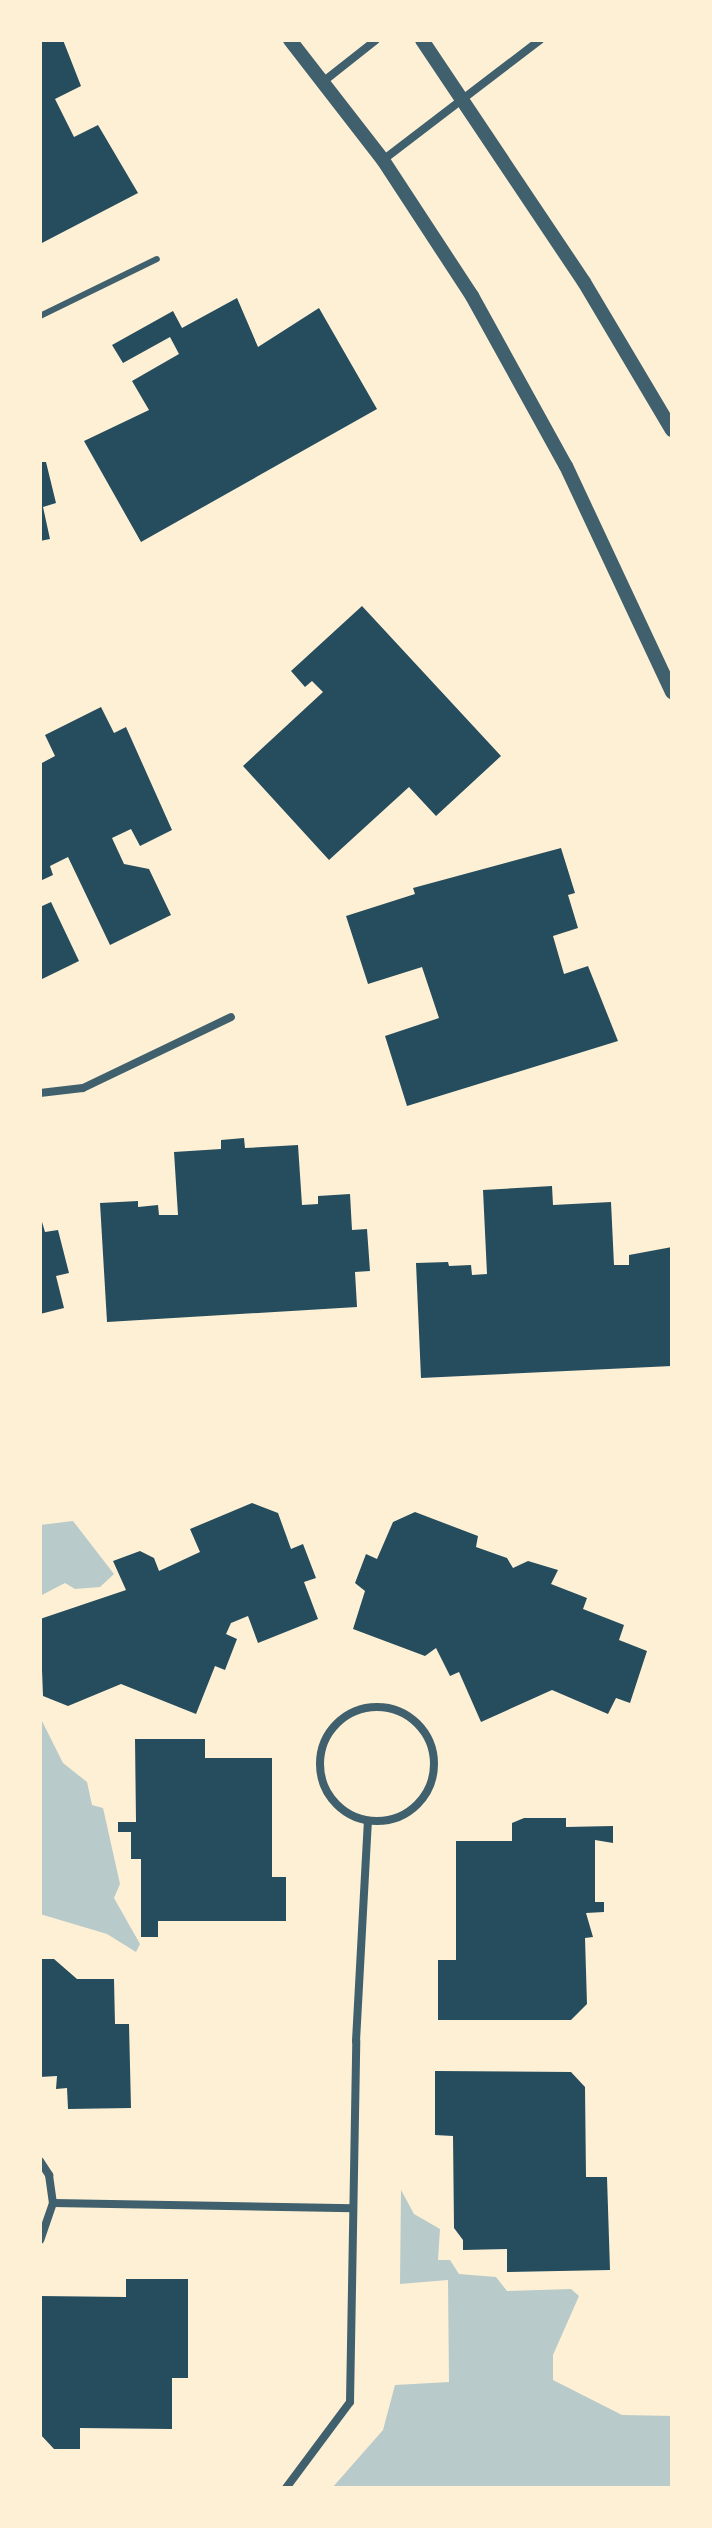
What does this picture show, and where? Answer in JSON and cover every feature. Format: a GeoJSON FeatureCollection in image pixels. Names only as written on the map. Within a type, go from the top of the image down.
{"type":"FeatureCollection","features":[{"type":"Feature","properties":{"kind":"street"},"geometry":{"type":"LineString","coordinates":[[290,40],[383,160],[472,296],[566,466],[672,692]]}},
{"type":"Feature","properties":{"kind":"street"},"geometry":{"type":"LineString","coordinates":[[324,81],[376,40]]}},
{"type":"Feature","properties":{"kind":"street"},"geometry":{"type":"LineString","coordinates":[[422,40],[465,97],[655,394],[672,430]]}},
{"type":"Feature","properties":{"kind":"street"},"geometry":{"type":"LineString","coordinates":[[383,160],[540,40]]}},
{"type":"Feature","properties":{"kind":"street"},"geometry":{"type":"LineString","coordinates":[[40,1093],[83,1088],[231,1017]]}},
{"type":"Feature","properties":{"kind":"street"},"geometry":{"type":"LineString","coordinates":[[386,1706],[407,1714],[424,1730],[434,1773],[411,1811],[368,1822],[330,1798],[319,1755],[327,1734],[343,1717],[363,1707],[386,1706]]}},
{"type":"Feature","properties":{"kind":"street"},"geometry":{"type":"LineString","coordinates":[[286,2488],[350,2402],[353,2208],[368,1822]]}},
{"type":"Feature","properties":{"kind":"street"},"geometry":{"type":"LineString","coordinates":[[40,2161],[49,2175],[53,2203],[40,2240]]}},
{"type":"Feature","properties":{"kind":"street"},"geometry":{"type":"LineString","coordinates":[[53,2203],[353,2208]]}},
{"type":"Feature","properties":{"kind":"lane"},"geometry":{"type":"LineString","coordinates":[[40,316],[157,259]]}},
{"type":"Feature","properties":{"kind":"shaded area"},"geometry":{"type":"Polygon","coordinates":[[[73,1521],[114,1574],[100,1587],[75,1589],[65,1583],[40,1596],[40,1525],[73,1521]]]}},
{"type":"Feature","properties":{"kind":"shaded area"},"geometry":{"type":"Polygon","coordinates":[[[40,1717],[63,1763],[87,1782],[92,1805],[103,1808],[120,1884],[114,1898],[140,1944],[136,1952],[107,1934],[40,1914],[40,1717]]]}},
{"type":"Feature","properties":{"kind":"shaded area"},"geometry":{"type":"Polygon","coordinates":[[[401,2190],[414,2214],[440,2229],[438,2260],[450,2260],[459,2274],[496,2277],[507,2291],[571,2289],[579,2296],[553,2355],[553,2380],[622,2415],[672,2416],[672,2488],[332,2488],[383,2430],[395,2385],[449,2382],[448,2280],[400,2284],[401,2190]]]}},
{"type":"Feature","properties":{"kind":"building"},"geometry":{"type":"Polygon","coordinates":[[[40,40],[63,40],[81,86],[55,99],[74,137],[98,125],[138,193],[40,244],[40,40]]]}},
{"type":"Feature","properties":{"kind":"building"},"geometry":{"type":"Polygon","coordinates":[[[237,298],[258,347],[319,308],[377,409],[141,542],[84,441],[149,410],[132,381],[179,354],[170,337],[123,363],[112,345],[173,311],[182,328],[237,298]]]}},
{"type":"Feature","properties":{"kind":"building"},"geometry":{"type":"Polygon","coordinates":[[[40,462],[46,462],[56,503],[43,507],[50,539],[40,541],[40,462]]]}},
{"type":"Feature","properties":{"kind":"building"},"geometry":{"type":"Polygon","coordinates":[[[362,606],[501,756],[436,816],[409,787],[329,860],[243,766],[323,692],[312,681],[305,687],[291,671],[362,606]]]}},
{"type":"Feature","properties":{"kind":"building"},"geometry":{"type":"Polygon","coordinates":[[[101,707],[114,733],[126,727],[172,830],[140,846],[131,829],[112,838],[124,864],[149,869],[171,915],[110,945],[68,857],[50,866],[53,875],[40,881],[40,764],[55,756],[45,735],[101,707]]]}},
{"type":"Feature","properties":{"kind":"building"},"geometry":{"type":"Polygon","coordinates":[[[561,848],[575,893],[568,895],[578,928],[553,936],[564,974],[588,966],[618,1041],[407,1106],[385,1036],[439,1018],[422,967],[368,984],[346,916],[415,894],[413,888],[561,848]]]}},
{"type":"Feature","properties":{"kind":"building"},"geometry":{"type":"Polygon","coordinates":[[[51,902],[79,961],[40,980],[40,907],[51,902]]]}},
{"type":"Feature","properties":{"kind":"building"},"geometry":{"type":"Polygon","coordinates":[[[244,1138],[245,1148],[298,1145],[302,1205],[318,1204],[318,1196],[350,1194],[352,1230],[367,1229],[370,1271],[355,1272],[357,1307],[107,1322],[100,1203],[138,1201],[138,1207],[158,1205],[159,1215],[178,1215],[174,1152],[221,1149],[221,1140],[244,1138]]]}},
{"type":"Feature","properties":{"kind":"building"},"geometry":{"type":"Polygon","coordinates":[[[552,1186],[553,1205],[611,1202],[614,1265],[629,1265],[629,1255],[672,1247],[672,1366],[421,1378],[416,1263],[471,1265],[472,1275],[487,1274],[483,1190],[552,1186]]]}},
{"type":"Feature","properties":{"kind":"building"},"geometry":{"type":"Polygon","coordinates":[[[40,1215],[45,1232],[58,1230],[69,1273],[56,1276],[64,1308],[40,1314],[40,1215]]]}},
{"type":"Feature","properties":{"kind":"building"},"geometry":{"type":"Polygon","coordinates":[[[252,1503],[278,1513],[291,1549],[303,1544],[316,1578],[304,1582],[318,1619],[258,1643],[248,1616],[231,1623],[226,1634],[237,1639],[225,1670],[215,1666],[196,1714],[121,1684],[68,1706],[43,1696],[40,1619],[126,1590],[113,1561],[140,1551],[154,1558],[159,1571],[200,1552],[190,1529],[252,1503]]]}},
{"type":"Feature","properties":{"kind":"building"},"geometry":{"type":"Polygon","coordinates":[[[415,1512],[478,1536],[476,1547],[507,1558],[513,1568],[528,1561],[558,1570],[551,1584],[587,1598],[583,1609],[624,1625],[619,1640],[647,1651],[630,1703],[616,1698],[608,1714],[552,1690],[481,1722],[459,1672],[450,1676],[436,1648],[425,1656],[353,1629],[365,1591],[355,1583],[366,1554],[377,1559],[393,1522],[415,1512]]]}},
{"type":"Feature","properties":{"kind":"building"},"geometry":{"type":"Polygon","coordinates":[[[135,1739],[205,1739],[205,1758],[272,1758],[272,1877],[286,1877],[286,1921],[158,1921],[158,1937],[141,1937],[141,1859],[131,1859],[131,1832],[118,1832],[118,1822],[136,1822],[135,1739]]]}},
{"type":"Feature","properties":{"kind":"building"},"geometry":{"type":"Polygon","coordinates":[[[524,1818],[566,1818],[566,1827],[613,1826],[613,1843],[595,1840],[595,1902],[604,1902],[604,1912],[586,1913],[593,1937],[585,1938],[587,2004],[571,2020],[438,2020],[438,1960],[456,1960],[456,1841],[512,1841],[512,1823],[524,1818]]]}},
{"type":"Feature","properties":{"kind":"building"},"geometry":{"type":"Polygon","coordinates":[[[40,1959],[54,1959],[77,1979],[114,1979],[115,2024],[129,2024],[131,2108],[68,2109],[67,2088],[56,2089],[57,2076],[40,2077],[40,1959]]]}},
{"type":"Feature","properties":{"kind":"building"},"geometry":{"type":"Polygon","coordinates":[[[435,2071],[571,2072],[585,2087],[586,2177],[607,2177],[610,2270],[507,2272],[507,2249],[463,2250],[463,2240],[454,2228],[453,2136],[435,2135],[435,2071]]]}},
{"type":"Feature","properties":{"kind":"building"},"geometry":{"type":"Polygon","coordinates":[[[126,2279],[188,2279],[188,2378],[172,2378],[172,2429],[80,2428],[80,2449],[54,2449],[40,2434],[40,2296],[126,2297],[126,2279]]]}}]}
